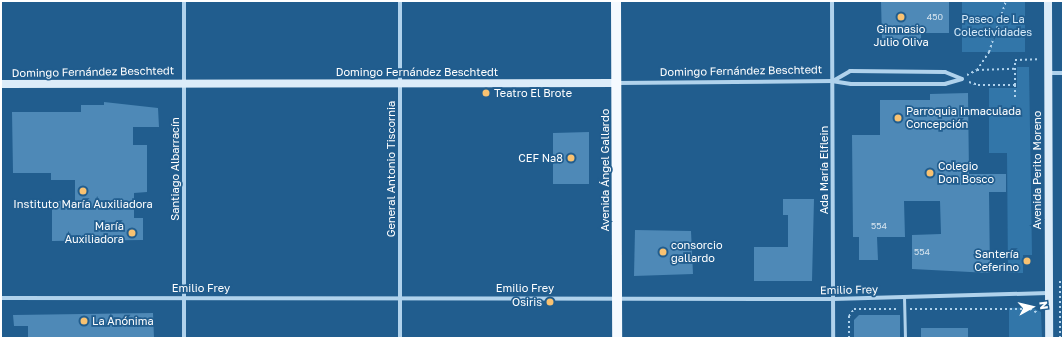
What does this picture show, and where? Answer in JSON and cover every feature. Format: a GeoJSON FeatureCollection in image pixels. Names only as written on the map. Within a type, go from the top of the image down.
{"type":"FeatureCollection","features":[{"type":"Feature","properties":{"kind":"main road","name":"Avenida Ángel Gallardo"},"geometry":{"type":"LineString","coordinates":[[616,1],[617,338]]}},
{"type":"Feature","properties":{"kind":"street","name":"Santiago Albarracín"},"geometry":{"type":"LineString","coordinates":[[184,1],[184,338]]}},
{"type":"Feature","properties":{"kind":"street","name":"General Antonio Tiscornia"},"geometry":{"type":"LineString","coordinates":[[400,1],[400,338]]}},
{"type":"Feature","properties":{"kind":"street","name":"Ada María Elflein"},"geometry":{"type":"LineString","coordinates":[[832,1],[833,338]]}},
{"type":"Feature","properties":{"kind":"street","name":"Avenida Perito Moreno"},"geometry":{"type":"LineString","coordinates":[[1048,1],[1049,338]]}},
{"type":"Feature","properties":{"kind":"street","name":"Domingo Fernández Beschtedt"},"geometry":{"type":"LineString","coordinates":[[1,84],[184,82],[616,83],[833,81],[945,84],[962,79],[945,72],[850,72],[833,81]]}},
{"type":"Feature","properties":{"kind":"street"},"geometry":{"type":"LineString","coordinates":[[1048,73],[1063,73]]}},
{"type":"Feature","properties":{"kind":"street","name":"Emilio Frey"},"geometry":{"type":"LineString","coordinates":[[1,298],[400,297],[833,300],[1048,293]]}},
{"type":"Feature","properties":{"kind":"lane"},"geometry":{"type":"LineString","coordinates":[[904,297],[905,338]]}},
{"type":"Feature","properties":{"kind":"path"},"geometry":{"type":"LineString","coordinates":[[1006,1],[989,52],[977,70],[1015,69]]}},
{"type":"Feature","properties":{"kind":"path"},"geometry":{"type":"LineString","coordinates":[[1015,99],[1015,60],[1048,59]]}},
{"type":"Feature","properties":{"kind":"path"},"geometry":{"type":"LineString","coordinates":[[978,85],[1015,85]]}},
{"type":"Feature","properties":{"kind":"path"},"geometry":{"type":"LineString","coordinates":[[1060,281],[1062,306],[1060,338]]}},
{"type":"Feature","properties":{"kind":"path"},"geometry":{"type":"LineString","coordinates":[[849,338],[850,316],[854,309],[1030,308],[1038,312],[1040,318]]}},
{"type":"Feature","properties":{"kind":"green space","name":"Paseo de La Colectividades"},"geometry":{"type":"Polygon","coordinates":[[[962,1],[1025,1],[1025,52],[962,52],[962,1]]]}},
{"type":"Feature","properties":{"kind":"green space"},"geometry":{"type":"Polygon","coordinates":[[[1017,67],[1029,67],[1032,255],[1023,255],[1023,273],[1008,273],[1007,153],[989,153],[989,88],[1017,88],[1017,67]]]}},
{"type":"Feature","properties":{"kind":"green space"},"geometry":{"type":"Polygon","coordinates":[[[1031,307],[1041,312],[1042,338],[1009,338],[1009,308],[1031,307]]]}},
{"type":"Feature","properties":{"kind":"building","name":"Gimnasio Julio Oliva"},"geometry":{"type":"Polygon","coordinates":[[[881,1],[949,1],[949,33],[921,33],[921,39],[882,40],[881,1]]]}},
{"type":"Feature","properties":{"kind":"building","name":"Colegio Don Bosco"},"geometry":{"type":"Polygon","coordinates":[[[968,93],[969,174],[1006,174],[1006,192],[989,192],[990,273],[912,269],[912,235],[941,234],[940,201],[904,201],[905,237],[877,237],[878,260],[859,260],[859,237],[853,237],[852,135],[880,135],[880,100],[930,100],[930,94],[968,93]]]}},
{"type":"Feature","properties":{"kind":"building"},"geometry":{"type":"Polygon","coordinates":[[[104,102],[158,108],[159,127],[133,127],[133,145],[147,145],[147,192],[134,193],[134,218],[143,218],[143,240],[52,241],[52,201],[75,201],[75,180],[51,180],[51,173],[13,173],[12,112],[81,112],[81,105],[104,105],[104,102]]]}},
{"type":"Feature","properties":{"kind":"building","name":"CEF Nª8"},"geometry":{"type":"Polygon","coordinates":[[[589,132],[589,184],[553,184],[553,133],[589,132]]]}},
{"type":"Feature","properties":{"kind":"building"},"geometry":{"type":"Polygon","coordinates":[[[783,199],[814,199],[812,281],[754,281],[754,247],[788,247],[788,215],[783,215],[783,199]]]}},
{"type":"Feature","properties":{"kind":"building","name":"consorcio gallardo"},"geometry":{"type":"Polygon","coordinates":[[[635,230],[691,231],[693,274],[634,276],[635,230]]]}},
{"type":"Feature","properties":{"kind":"building","name":"La Anónima"},"geometry":{"type":"Polygon","coordinates":[[[153,313],[154,338],[28,338],[28,326],[14,326],[13,315],[153,313]]]}},
{"type":"Feature","properties":{"kind":"building"},"geometry":{"type":"Polygon","coordinates":[[[859,315],[900,315],[900,338],[854,338],[854,320],[859,315]]]}},
{"type":"Feature","properties":{"kind":"building"},"geometry":{"type":"Polygon","coordinates":[[[921,328],[968,328],[968,338],[921,338],[921,328]]]}},
{"type":"Feature","properties":{"kind":"place","name":"Gimnasio Julio Oliva"},"geometry":{"type":"Point","coordinates":[901,17]}},
{"type":"Feature","properties":{"kind":"place","name":"Teatro El Brote"},"geometry":{"type":"Point","coordinates":[486,93]}},
{"type":"Feature","properties":{"kind":"place","name":"Parroquia Inmaculada Concepción"},"geometry":{"type":"Point","coordinates":[898,118]}},
{"type":"Feature","properties":{"kind":"place","name":"CEF Nª8"},"geometry":{"type":"Point","coordinates":[571,158]}},
{"type":"Feature","properties":{"kind":"place","name":"Colegio Don Bosco"},"geometry":{"type":"Point","coordinates":[930,173]}},
{"type":"Feature","properties":{"kind":"place","name":"Instituto María Auxiliadora"},"geometry":{"type":"Point","coordinates":[83,191]}},
{"type":"Feature","properties":{"kind":"place","name":"María Auxiliadora"},"geometry":{"type":"Point","coordinates":[132,233]}},
{"type":"Feature","properties":{"kind":"place","name":"consorcio gallardo"},"geometry":{"type":"Point","coordinates":[663,252]}},
{"type":"Feature","properties":{"kind":"place","name":"Santería Ceferino"},"geometry":{"type":"Point","coordinates":[1027,261]}},
{"type":"Feature","properties":{"kind":"place","name":"Osiris"},"geometry":{"type":"Point","coordinates":[550,302]}},
{"type":"Feature","properties":{"kind":"place","name":"La Anónima"},"geometry":{"type":"Point","coordinates":[84,321]}}]}
